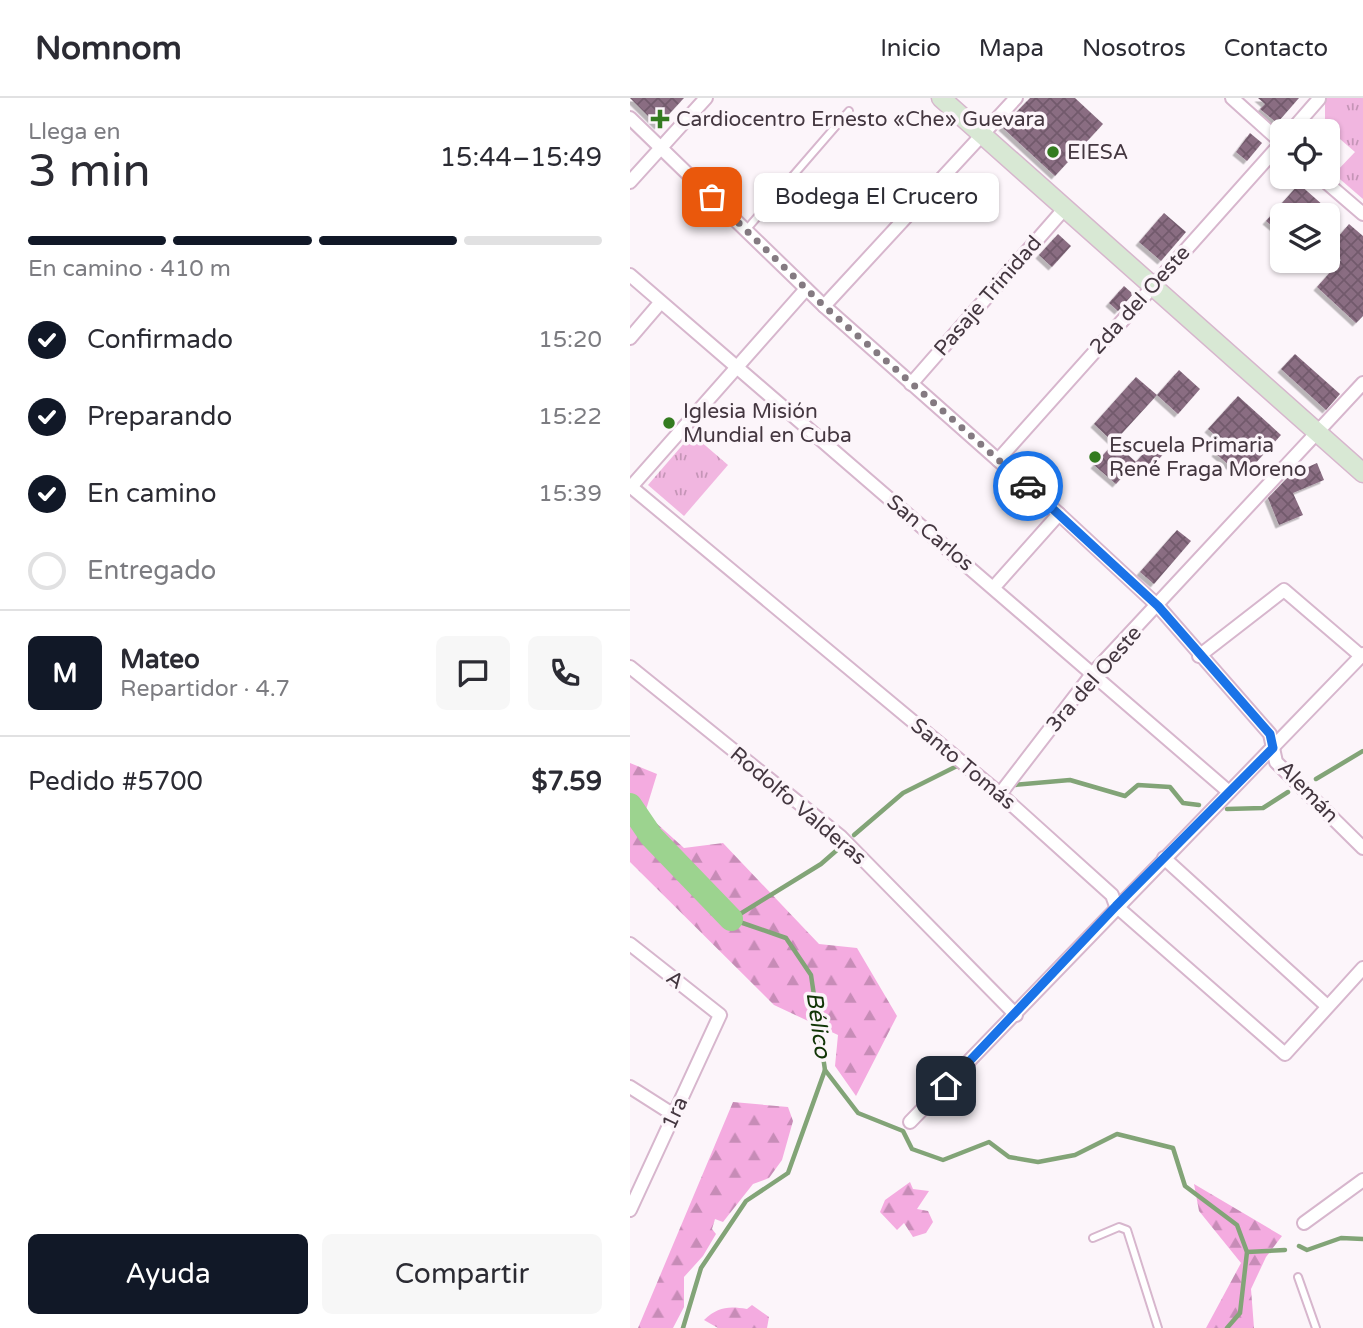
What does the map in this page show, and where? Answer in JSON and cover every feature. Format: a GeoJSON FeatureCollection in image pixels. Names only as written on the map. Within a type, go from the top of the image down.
{"type":"FeatureCollection","features":[{"type":"Feature","properties":{"kind":"main road"},"geometry":{"type":"LineString","coordinates":[[941,98],[984,131],[1321,428],[1363,473]]}},
{"type":"Feature","properties":{"kind":"main road"},"geometry":{"type":"LineString","coordinates":[[955,98],[984,131],[1065,208],[1156,283]]}},
{"type":"Feature","properties":{"kind":"main road"},"geometry":{"type":"LineString","coordinates":[[1321,428],[1363,458]]}},
{"type":"Feature","properties":{"kind":"street"},"geometry":{"type":"LineString","coordinates":[[630,182],[706,98]]}},
{"type":"Feature","properties":{"kind":"street"},"geometry":{"type":"LineString","coordinates":[[824,306],[1016,98]]}},
{"type":"Feature","properties":{"kind":"street"},"geometry":{"type":"LineString","coordinates":[[1232,98],[1270,131]]}},
{"type":"Feature","properties":{"kind":"street"},"geometry":{"type":"LineString","coordinates":[[1301,119],[1318,99]]}},
{"type":"Feature","properties":{"kind":"street","name":"Alemán"},"geometry":{"type":"LineString","coordinates":[[630,118],[824,306],[1059,514],[1158,606],[1270,734],[1276,762],[1363,848]]}},
{"type":"Feature","properties":{"kind":"street","name":"2da del Oeste"},"geometry":{"type":"LineString","coordinates":[[998,460],[1270,155]]}},
{"type":"Feature","properties":{"kind":"street"},"geometry":{"type":"LineString","coordinates":[[1334,189],[1363,214]]}},
{"type":"Feature","properties":{"kind":"street","name":"Pasaje Trinidad"},"geometry":{"type":"LineString","coordinates":[[911,384],[1065,208]]}},
{"type":"Feature","properties":{"kind":"street","name":"San Carlos"},"geometry":{"type":"LineString","coordinates":[[630,275],[1229,792]]}},
{"type":"Feature","properties":{"kind":"street"},"geometry":{"type":"LineString","coordinates":[[630,487],[806,289]]}},
{"type":"Feature","properties":{"kind":"street"},"geometry":{"type":"LineString","coordinates":[[630,338],[660,303]]}},
{"type":"Feature","properties":{"kind":"street","name":"3ra del Oeste"},"geometry":{"type":"LineString","coordinates":[[1000,794],[1093,673],[1363,383]]}},
{"type":"Feature","properties":{"kind":"street","name":"Santo Tomás"},"geometry":{"type":"LineString","coordinates":[[630,487],[1000,794],[1112,895],[1116,906],[1285,1054],[1327,1006]]}},
{"type":"Feature","properties":{"kind":"street"},"geometry":{"type":"LineString","coordinates":[[994,587],[1059,514]]}},
{"type":"Feature","properties":{"kind":"street"},"geometry":{"type":"LineString","coordinates":[[910,1122],[1016,1015],[1116,906],[1362,655],[1284,590],[1199,656]]}},
{"type":"Feature","properties":{"kind":"street","name":"Rodolfo Valderas"},"geometry":{"type":"LineString","coordinates":[[630,667],[841,837],[1016,1015]]}},
{"type":"Feature","properties":{"kind":"street"},"geometry":{"type":"LineString","coordinates":[[1164,858],[1327,1006],[1363,968]]}},
{"type":"Feature","properties":{"kind":"street","name":"A"},"geometry":{"type":"LineString","coordinates":[[632,951],[720,1015]]}},
{"type":"Feature","properties":{"kind":"street","name":"1ra"},"geometry":{"type":"LineString","coordinates":[[630,1210],[720,1015]]}},
{"type":"Feature","properties":{"kind":"street"},"geometry":{"type":"LineString","coordinates":[[630,1087],[674,1115]]}},
{"type":"Feature","properties":{"kind":"street"},"geometry":{"type":"LineString","coordinates":[[1304,1223],[1363,1180]]}},
{"type":"Feature","properties":{"kind":"lane"},"geometry":{"type":"LineString","coordinates":[[746,230],[849,111]]}},
{"type":"Feature","properties":{"kind":"lane"},"geometry":{"type":"LineString","coordinates":[[1093,1238],[1119,1227],[1127,1230],[1158,1328]]}},
{"type":"Feature","properties":{"kind":"lane"},"geometry":{"type":"LineString","coordinates":[[1298,1278],[1315,1328]]}},
{"type":"Feature","properties":{"kind":"green space"},"geometry":{"type":"Polygon","coordinates":[[[1325,98],[1363,98],[1363,199],[1340,179],[1340,168],[1355,152],[1340,139],[1340,119],[1325,119],[1325,98]]]}},
{"type":"Feature","properties":{"kind":"green space"},"geometry":{"type":"Polygon","coordinates":[[[692,434],[728,465],[684,516],[648,485],[692,434]]]}},
{"type":"Feature","properties":{"kind":"green space"},"geometry":{"type":"Polygon","coordinates":[[[630,763],[657,774],[645,813],[684,848],[723,843],[819,944],[857,948],[897,1016],[856,1096],[835,1066],[838,1035],[774,1005],[630,862],[630,763]]]}},
{"type":"Feature","properties":{"kind":"green space"},"geometry":{"type":"Polygon","coordinates":[[[733,1102],[788,1107],[793,1121],[782,1160],[769,1178],[753,1184],[723,1222],[715,1219],[712,1229],[716,1234],[703,1256],[684,1277],[684,1307],[673,1328],[638,1328],[733,1102]]]}},
{"type":"Feature","properties":{"kind":"green space"},"geometry":{"type":"Polygon","coordinates":[[[910,1182],[913,1189],[929,1191],[917,1209],[928,1211],[933,1222],[926,1233],[913,1237],[904,1223],[897,1230],[880,1212],[885,1200],[910,1182]]]}},
{"type":"Feature","properties":{"kind":"green space"},"geometry":{"type":"Polygon","coordinates":[[[1194,1184],[1282,1236],[1266,1257],[1251,1289],[1254,1328],[1206,1328],[1241,1263],[1199,1211],[1194,1184]]]}},
{"type":"Feature","properties":{"kind":"green space"},"geometry":{"type":"Polygon","coordinates":[[[752,1305],[769,1317],[767,1328],[718,1328],[704,1320],[719,1310],[747,1309],[752,1305]]]}},
{"type":"Feature","properties":{"kind":"building","name":"Cardiocentro Ernesto «Che» Guevara"},"geometry":{"type":"Polygon","coordinates":[[[630,98],[684,98],[658,126],[630,98]]]}},
{"type":"Feature","properties":{"kind":"building","name":"EIESA"},"geometry":{"type":"Polygon","coordinates":[[[1030,98],[1075,98],[1103,124],[1055,176],[1002,127],[1030,98]]]}},
{"type":"Feature","properties":{"kind":"building"},"geometry":{"type":"Polygon","coordinates":[[[1258,98],[1299,98],[1281,119],[1272,119],[1260,109],[1265,104],[1258,98]]]}},
{"type":"Feature","properties":{"kind":"building"},"geometry":{"type":"Polygon","coordinates":[[[1250,133],[1262,143],[1247,161],[1236,152],[1250,133]]]}},
{"type":"Feature","properties":{"kind":"building"},"geometry":{"type":"Polygon","coordinates":[[[1295,189],[1305,189],[1321,203],[1282,203],[1295,189]]]}},
{"type":"Feature","properties":{"kind":"building"},"geometry":{"type":"Polygon","coordinates":[[[1164,213],[1186,232],[1161,261],[1139,242],[1164,213]]]}},
{"type":"Feature","properties":{"kind":"building"},"geometry":{"type":"Polygon","coordinates":[[[1349,224],[1363,236],[1363,316],[1356,323],[1317,287],[1329,273],[1340,273],[1340,235],[1349,224]]]}},
{"type":"Feature","properties":{"kind":"building"},"geometry":{"type":"Polygon","coordinates":[[[1058,234],[1071,246],[1052,267],[1039,255],[1058,234]]]}},
{"type":"Feature","properties":{"kind":"building"},"geometry":{"type":"Polygon","coordinates":[[[1124,286],[1133,294],[1118,311],[1109,303],[1124,286]]]}},
{"type":"Feature","properties":{"kind":"building"},"geometry":{"type":"Polygon","coordinates":[[[1295,354],[1340,394],[1326,410],[1281,369],[1295,354]]]}},
{"type":"Feature","properties":{"kind":"building"},"geometry":{"type":"Polygon","coordinates":[[[1179,370],[1200,389],[1178,414],[1157,395],[1179,370]]]}},
{"type":"Feature","properties":{"kind":"building"},"geometry":{"type":"Polygon","coordinates":[[[1136,377],[1157,395],[1114,442],[1136,462],[1116,484],[1094,465],[1114,443],[1094,424],[1136,377]]]}},
{"type":"Feature","properties":{"kind":"building"},"geometry":{"type":"Polygon","coordinates":[[[1238,396],[1281,435],[1251,468],[1244,462],[1236,471],[1215,453],[1224,443],[1208,429],[1238,396]]]}},
{"type":"Feature","properties":{"kind":"building"},"geometry":{"type":"Polygon","coordinates":[[[1155,440],[1167,450],[1147,472],[1136,462],[1155,440]]]}},
{"type":"Feature","properties":{"kind":"building"},"geometry":{"type":"Polygon","coordinates":[[[1317,463],[1324,480],[1293,493],[1303,515],[1279,525],[1268,498],[1290,475],[1317,463]]]}},
{"type":"Feature","properties":{"kind":"building"},"geometry":{"type":"Polygon","coordinates":[[[1177,530],[1191,541],[1154,584],[1140,572],[1177,530]]]}},
{"type":"Feature","properties":{"kind":"waterway"},"geometry":{"type":"LineString","coordinates":[[1316,779],[1363,751]]}},
{"type":"Feature","properties":{"kind":"waterway"},"geometry":{"type":"LineString","coordinates":[[854,835],[903,793],[957,766],[961,768]]}},
{"type":"Feature","properties":{"kind":"waterway"},"geometry":{"type":"LineString","coordinates":[[1014,785],[1070,780],[1125,796],[1138,785],[1170,787],[1183,803],[1199,805]]}},
{"type":"Feature","properties":{"kind":"waterway"},"geometry":{"type":"LineString","coordinates":[[1227,809],[1263,808],[1288,792]]}},
{"type":"Feature","properties":{"kind":"waterway","name":"Bélico"},"geometry":{"type":"LineString","coordinates":[[630,805],[651,836],[731,919]]}},
{"type":"Feature","properties":{"kind":"waterway"},"geometry":{"type":"LineString","coordinates":[[732,919],[821,864],[837,850]]}},
{"type":"Feature","properties":{"kind":"waterway","name":"Bélico"},"geometry":{"type":"LineString","coordinates":[[683,1328],[701,1268],[746,1201],[788,1173],[825,1070],[811,975],[786,938],[731,919]]}},
{"type":"Feature","properties":{"kind":"waterway"},"geometry":{"type":"LineString","coordinates":[[825,1070],[858,1113],[903,1131],[912,1149],[943,1160],[989,1142],[1009,1157],[1038,1162],[1075,1155],[1117,1134],[1173,1148],[1185,1186],[1237,1225],[1247,1252],[1240,1313],[1227,1328]]}},
{"type":"Feature","properties":{"kind":"waterway"},"geometry":{"type":"LineString","coordinates":[[1299,1246],[1307,1250],[1341,1238],[1363,1239]]}},
{"type":"Feature","properties":{"kind":"waterway"},"geometry":{"type":"LineString","coordinates":[[1247,1252],[1285,1250]]}},
{"type":"Feature","properties":{"kind":"way so far"},"geometry":{"type":"LineString","coordinates":[[712,197],[824,306],[1028,486]]}},
{"type":"Feature","properties":{"kind":"place","name":"Cardiocentro Ernesto «Che» Guevara"},"geometry":{"type":"Point","coordinates":[660,119]}},
{"type":"Feature","properties":{"kind":"place","name":"EIESA"},"geometry":{"type":"Point","coordinates":[1053,152]}},
{"type":"Feature","properties":{"kind":"place","name":"Bodega El Crucero"},"geometry":{"type":"Point","coordinates":[712,197]}},
{"type":"Feature","properties":{"kind":"place","name":"Iglesia Misión Mundial en Cuba"},"geometry":{"type":"Point","coordinates":[669,423]}},
{"type":"Feature","properties":{"kind":"place","name":"Escuela Primaria René Fraga Moreno"},"geometry":{"type":"Point","coordinates":[1095,457]}},
{"type":"Feature","properties":{"kind":"route"},"geometry":{"type":"LineString","coordinates":[[946,1086],[1016,1015],[1116,906],[1273,748],[1270,734],[1158,606],[1028,486]]}}]}
